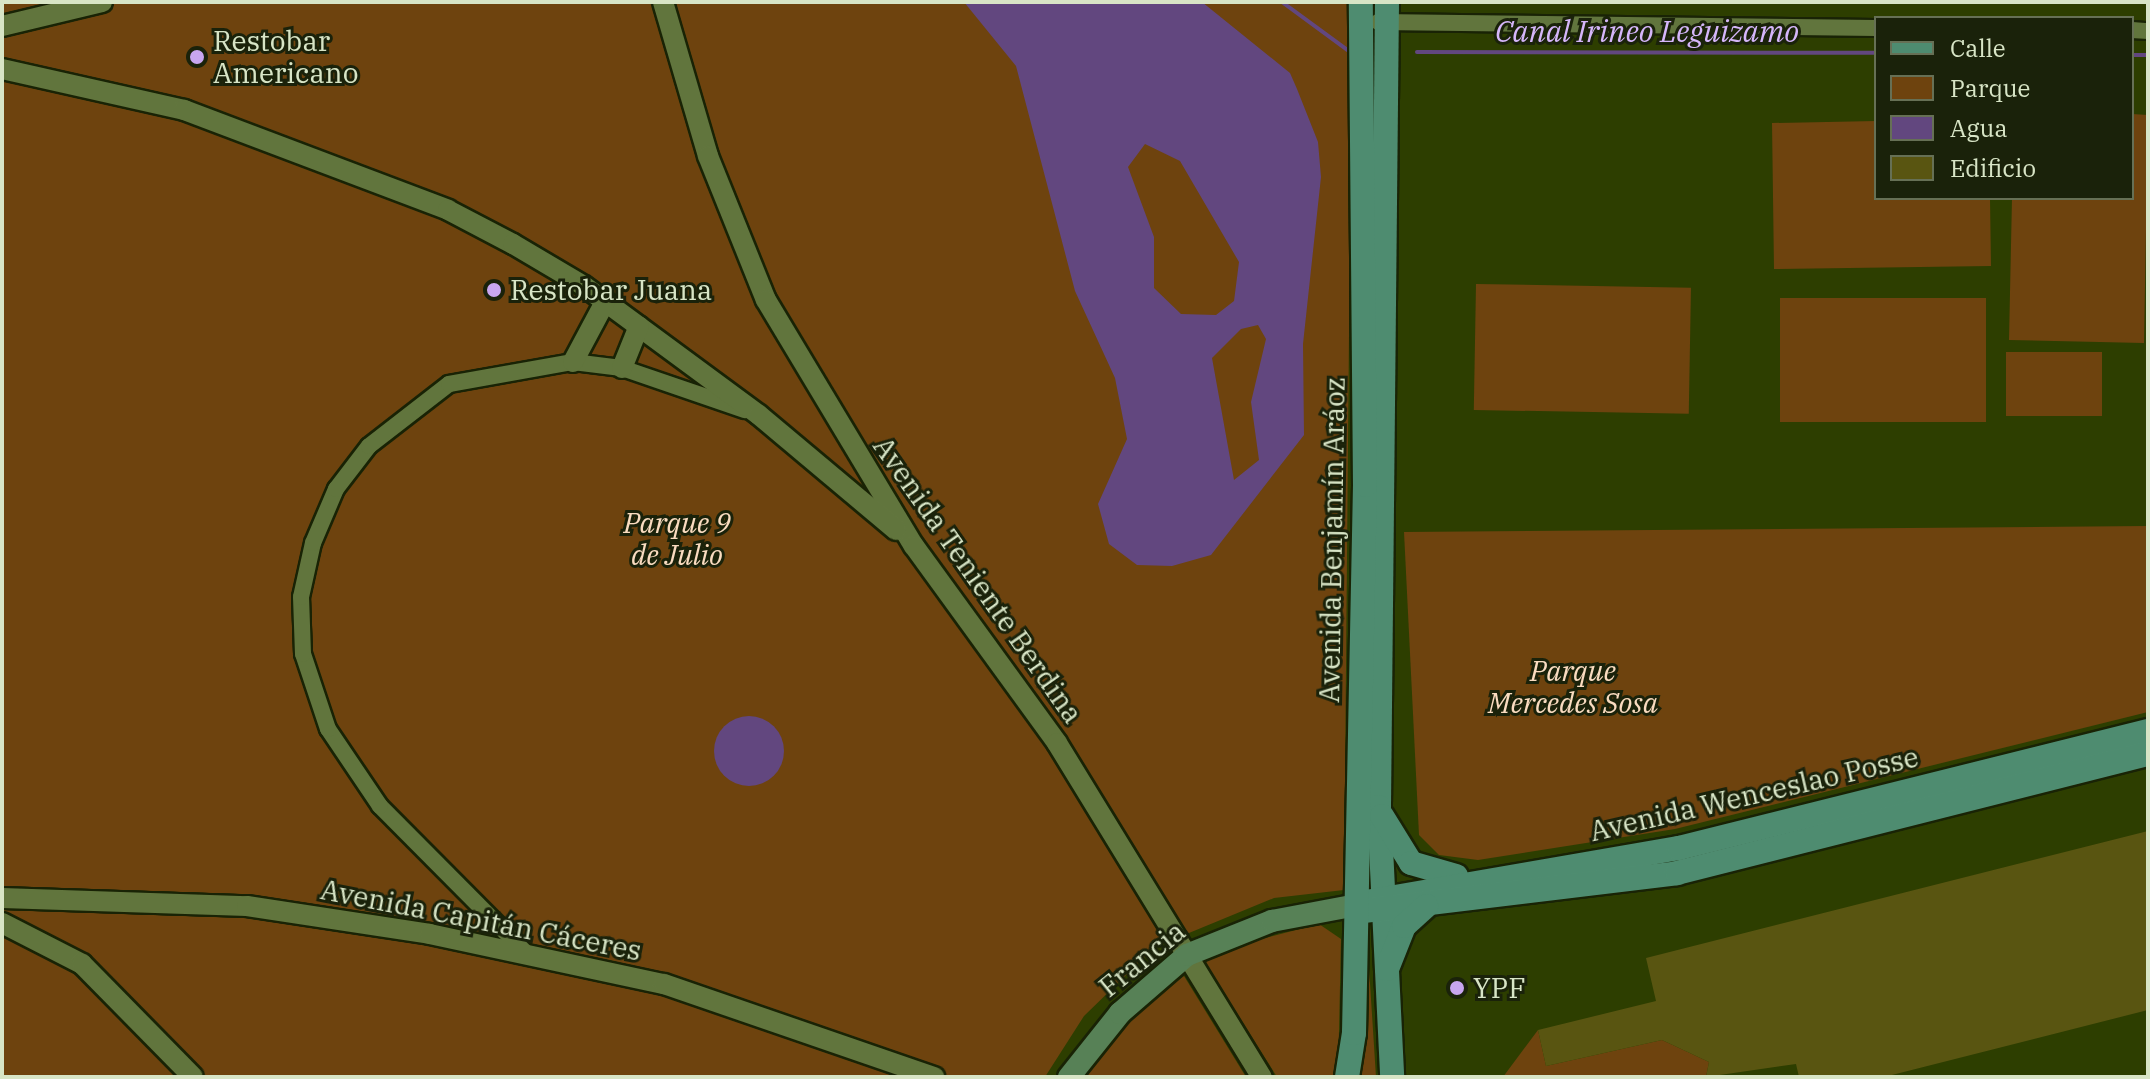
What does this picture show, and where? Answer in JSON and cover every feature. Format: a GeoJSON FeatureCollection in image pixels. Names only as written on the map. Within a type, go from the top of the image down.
{"type":"FeatureCollection","features":[{"type":"Feature","properties":{"kind":"main road","name":"Avenida Benjamín Aráoz"},"geometry":{"type":"LineString","coordinates":[[1361,12],[1372,905],[1392,1077]]}},
{"type":"Feature","properties":{"kind":"main road","name":"Avenida Benjamín Aráoz"},"geometry":{"type":"LineString","coordinates":[[1347,1077],[1372,905],[1379,807],[1387,12]]}},
{"type":"Feature","properties":{"kind":"main road","name":"Avenida Wenceslao Posse"},"geometry":{"type":"LineString","coordinates":[[1324,914],[1372,905],[1474,878],[1679,848],[2148,731]]}},
{"type":"Feature","properties":{"kind":"main road"},"geometry":{"type":"LineString","coordinates":[[1372,905],[1426,906],[1677,873],[2148,754]]}},
{"type":"Feature","properties":{"kind":"main road"},"geometry":{"type":"LineString","coordinates":[[1379,807],[1411,863],[1474,878]]}},
{"type":"Feature","properties":{"kind":"main road"},"geometry":{"type":"LineString","coordinates":[[1382,986],[1399,934],[1426,906]]}},
{"type":"Feature","properties":{"kind":"main road","name":"Francia"},"geometry":{"type":"LineString","coordinates":[[1069,1077],[1120,1013],[1187,955],[1272,921],[1324,914]]}},
{"type":"Feature","properties":{"kind":"street"},"geometry":{"type":"LineString","coordinates":[[2,26],[102,2]]}},
{"type":"Feature","properties":{"kind":"street","name":"Avenida Teniente Berdina"},"geometry":{"type":"LineString","coordinates":[[663,2],[708,156],[766,300],[914,546],[1057,743],[1262,1077]]}},
{"type":"Feature","properties":{"kind":"street"},"geometry":{"type":"LineString","coordinates":[[1361,12],[1874,28]]}},
{"type":"Feature","properties":{"kind":"street"},"geometry":{"type":"LineString","coordinates":[[2,69],[184,110],[261,136],[448,210],[605,302],[639,326],[759,415],[914,546]]}},
{"type":"Feature","properties":{"kind":"street"},"geometry":{"type":"LineString","coordinates":[[573,362],[605,302]]}},
{"type":"Feature","properties":{"kind":"street"},"geometry":{"type":"LineString","coordinates":[[622,368],[639,326]]}},
{"type":"Feature","properties":{"kind":"street"},"geometry":{"type":"LineString","coordinates":[[528,955],[380,806],[328,729],[303,654],[301,597],[313,543],[336,489],[408,410],[449,384],[573,362],[622,368],[759,415]]}},
{"type":"Feature","properties":{"kind":"street","name":"Avenida Capitán Cáceres"},"geometry":{"type":"LineString","coordinates":[[2,898],[247,906],[528,955],[664,984],[934,1077]]}},
{"type":"Feature","properties":{"kind":"street"},"geometry":{"type":"LineString","coordinates":[[2,923],[82,964],[193,1077]]}},
{"type":"Feature","properties":{"kind":"green space","name":"Parque 9 de Julio"},"geometry":{"type":"Polygon","coordinates":[[[2,2],[1352,2],[1344,890],[1274,898],[1155,947],[1084,1016],[1045,1077],[2,1077],[2,2]]]}},
{"type":"Feature","properties":{"kind":"green space"},"geometry":{"type":"Polygon","coordinates":[[[2134,114],[2148,115],[2144,343],[2009,340],[2012,200],[2134,200],[2134,114]]]}},
{"type":"Feature","properties":{"kind":"green space"},"geometry":{"type":"Polygon","coordinates":[[[1874,121],[1874,200],[1990,200],[1991,266],[1774,269],[1772,123],[1874,121]]]}},
{"type":"Feature","properties":{"kind":"green space"},"geometry":{"type":"Polygon","coordinates":[[[1476,284],[1691,288],[1689,414],[1474,410],[1476,284]]]}},
{"type":"Feature","properties":{"kind":"green space"},"geometry":{"type":"Polygon","coordinates":[[[1780,298],[1986,298],[1986,422],[1780,422],[1780,298]]]}},
{"type":"Feature","properties":{"kind":"green space"},"geometry":{"type":"Polygon","coordinates":[[[2006,352],[2102,352],[2102,416],[2006,416],[2006,352]]]}},
{"type":"Feature","properties":{"kind":"green space","name":"Parque Mercedes Sosa"},"geometry":{"type":"Polygon","coordinates":[[[2148,526],[2148,712],[1675,829],[1478,860],[1439,855],[1419,835],[1404,532],[2148,526]]]}},
{"type":"Feature","properties":{"kind":"green space"},"geometry":{"type":"Polygon","coordinates":[[[1319,924],[1341,939],[1338,1077],[1277,1077],[1206,964],[1208,953],[1319,924]]]}},
{"type":"Feature","properties":{"kind":"green space"},"geometry":{"type":"Polygon","coordinates":[[[1367,936],[1376,1077],[1356,1077],[1364,1049],[1367,936]]]}},
{"type":"Feature","properties":{"kind":"green space"},"geometry":{"type":"Polygon","coordinates":[[[1184,976],[1246,1077],[1081,1077],[1147,998],[1184,976]]]}},
{"type":"Feature","properties":{"kind":"green space"},"geometry":{"type":"Polygon","coordinates":[[[1538,1030],[1546,1066],[1662,1040],[1709,1062],[1706,1077],[1503,1077],[1538,1030]]]}},
{"type":"Feature","properties":{"kind":"water"},"geometry":{"type":"Polygon","coordinates":[[[964,2],[1202,2],[1290,73],[1297,89],[1318,142],[1321,177],[1303,344],[1304,435],[1211,555],[1172,566],[1137,565],[1109,544],[1098,504],[1127,439],[1115,378],[1075,291],[1016,66],[964,2]],[[1145,144],[1128,167],[1154,237],[1154,288],[1181,314],[1216,315],[1234,301],[1239,262],[1180,161],[1145,144]],[[1258,325],[1241,329],[1212,358],[1234,480],[1259,460],[1251,402],[1266,339],[1258,325]]]}},
{"type":"Feature","properties":{"kind":"water"},"geometry":{"type":"Polygon","coordinates":[[[756,716],[778,731],[784,751],[782,765],[774,776],[763,784],[742,786],[724,776],[716,765],[714,744],[724,726],[735,718],[756,716]]]}},
{"type":"Feature","properties":{"kind":"building"},"geometry":{"type":"Polygon","coordinates":[[[2148,831],[2148,1010],[1884,1077],[1799,1077],[1796,1064],[1706,1077],[1709,1062],[1662,1040],[1546,1066],[1538,1030],[1656,1001],[1646,958],[2148,831]]]}},
{"type":"Feature","properties":{"kind":"waterway"},"geometry":{"type":"LineString","coordinates":[[1282,2],[1349,51]]}},
{"type":"Feature","properties":{"kind":"waterway","name":"Canal Irineo Leguizamo"},"geometry":{"type":"LineString","coordinates":[[1417,52],[1874,53]]}},
{"type":"Feature","properties":{"kind":"waterway","name":"Canal Irineo Leguizamo"},"geometry":{"type":"LineString","coordinates":[[2134,55],[2148,55]]}},
{"type":"Feature","properties":{"kind":"place","name":"Restobar Americano"},"geometry":{"type":"Point","coordinates":[197,57]}},
{"type":"Feature","properties":{"kind":"place","name":"Restobar Juana"},"geometry":{"type":"Point","coordinates":[494,290]}},
{"type":"Feature","properties":{"kind":"place","name":"YPF"},"geometry":{"type":"Point","coordinates":[1457,988]}}]}
